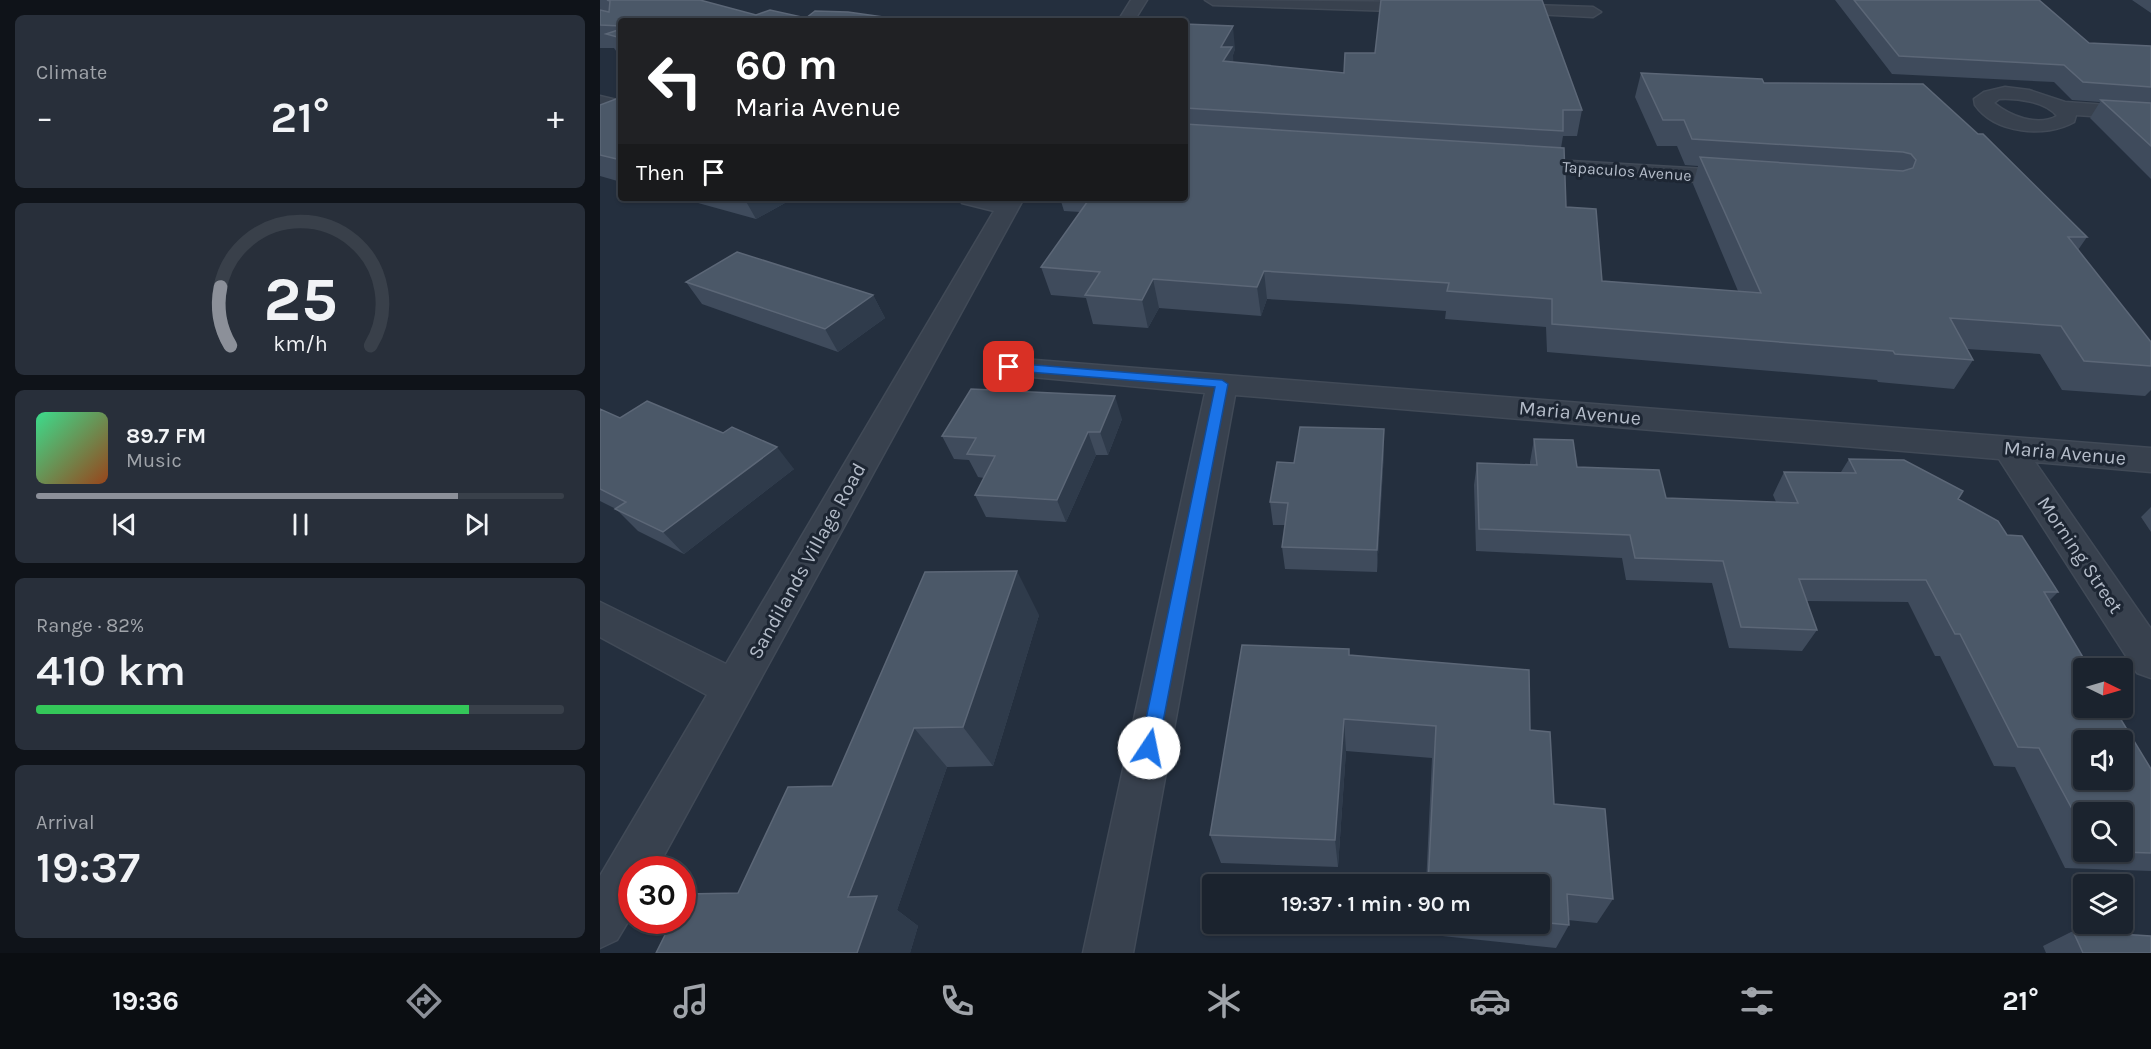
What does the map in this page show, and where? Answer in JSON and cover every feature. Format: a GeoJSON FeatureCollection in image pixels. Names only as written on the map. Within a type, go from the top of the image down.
{"type":"FeatureCollection","features":[{"type":"Feature","properties":{"kind":"street"},"geometry":{"type":"LineString","coordinates":[[1128,18],[1139,0]]}},
{"type":"Feature","properties":{"kind":"street"},"geometry":{"type":"LineString","coordinates":[[1214,0],[1439,7]]}},
{"type":"Feature","properties":{"kind":"street"},"geometry":{"type":"LineString","coordinates":[[1486,9],[1593,12]]}},
{"type":"Feature","properties":{"kind":"street"},"geometry":{"type":"LineString","coordinates":[[600,102],[618,106]]}},
{"type":"Feature","properties":{"kind":"street"},"geometry":{"type":"LineString","coordinates":[[2058,106],[2151,114]]}},
{"type":"Feature","properties":{"kind":"street","name":"Tapaculos Avenue"},"geometry":{"type":"LineString","coordinates":[[1496,162],[1758,180]]}},
{"type":"Feature","properties":{"kind":"street"},"geometry":{"type":"LineString","coordinates":[[994,201],[1010,203]]}},
{"type":"Feature","properties":{"kind":"street","name":"Sandilands Village Road"},"geometry":{"type":"LineString","coordinates":[[600,923],[1010,203]]}},
{"type":"Feature","properties":{"kind":"street","name":"Maria Avenue"},"geometry":{"type":"LineString","coordinates":[[1009,367],[2151,460]]}},
{"type":"Feature","properties":{"kind":"street"},"geometry":{"type":"LineString","coordinates":[[1108,953],[1222,384]]}},
{"type":"Feature","properties":{"kind":"street","name":"Morning Street"},"geometry":{"type":"LineString","coordinates":[[2008,448],[2151,662]]}},
{"type":"Feature","properties":{"kind":"street"},"geometry":{"type":"LineString","coordinates":[[600,618],[734,689]]}},
{"type":"Feature","properties":{"kind":"building"},"geometry":{"type":"Polygon","coordinates":[[[607,0],[700,0],[756,15],[770,10],[806,18],[618,18],[618,26],[600,25],[600,10],[609,12],[610,1],[607,0]]]}},
{"type":"Feature","properties":{"kind":"building"},"geometry":{"type":"Polygon","coordinates":[[[1381,0],[1542,0],[1582,110],[1563,110],[1563,131],[1188,108],[1188,24],[1233,26],[1221,47],[1232,47],[1223,61],[1344,73],[1345,53],[1375,53],[1381,0]]]}},
{"type":"Feature","properties":{"kind":"building"},"geometry":{"type":"Polygon","coordinates":[[[1854,0],[2039,0],[2089,43],[2151,46],[2151,87],[2083,82],[2064,65],[1899,56],[1854,0]]]}},
{"type":"Feature","properties":{"kind":"building"},"geometry":{"type":"Polygon","coordinates":[[[815,11],[848,12],[891,18],[806,18],[815,11]]]}},
{"type":"Feature","properties":{"kind":"building"},"geometry":{"type":"Polygon","coordinates":[[[618,30],[618,37],[606,34],[618,30]]]}},
{"type":"Feature","properties":{"kind":"building"},"geometry":{"type":"Polygon","coordinates":[[[1641,73],[1762,79],[1764,83],[1923,84],[1978,134],[1983,134],[2087,237],[2068,237],[2151,342],[2151,366],[2084,361],[2061,326],[1950,318],[1973,360],[1895,354],[1893,351],[1552,324],[1552,299],[1447,291],[1449,283],[1264,271],[1257,287],[1153,279],[1142,300],[1085,295],[1100,272],[1041,267],[1088,201],[1188,201],[1188,124],[1564,148],[1566,207],[1596,209],[1602,281],[1761,293],[1700,157],[1903,171],[1913,168],[1916,160],[1911,154],[1903,152],[1692,139],[1684,120],[1663,120],[1641,73]]]}},
{"type":"Feature","properties":{"kind":"building"},"geometry":{"type":"Polygon","coordinates":[[[618,98],[618,159],[600,155],[600,105],[618,98]]]}},
{"type":"Feature","properties":{"kind":"building"},"geometry":{"type":"Polygon","coordinates":[[[2101,100],[2151,103],[2151,146],[2101,100]]]}},
{"type":"Feature","properties":{"kind":"building"},"geometry":{"type":"Polygon","coordinates":[[[737,252],[873,295],[825,329],[686,282],[737,252]]]}},
{"type":"Feature","properties":{"kind":"building"},"geometry":{"type":"Polygon","coordinates":[[[971,389],[1115,396],[1100,432],[1088,432],[1057,500],[975,495],[995,456],[967,454],[976,438],[942,436],[971,389]]]}},
{"type":"Feature","properties":{"kind":"building"},"geometry":{"type":"Polygon","coordinates":[[[647,401],[723,433],[732,427],[777,447],[663,532],[615,509],[626,502],[600,489],[600,409],[620,418],[647,401]]]}},
{"type":"Feature","properties":{"kind":"building"},"geometry":{"type":"Polygon","coordinates":[[[1300,427],[1384,429],[1377,550],[1282,547],[1288,503],[1270,502],[1277,462],[1294,463],[1300,427]]]}},
{"type":"Feature","properties":{"kind":"building"},"geometry":{"type":"Polygon","coordinates":[[[1534,439],[1573,440],[1577,467],[1659,470],[1666,498],[1798,503],[1784,472],[1856,473],[1849,459],[1904,460],[1963,491],[1958,499],[1998,521],[2007,535],[2022,536],[2058,592],[2044,592],[2083,658],[2073,658],[2073,718],[2120,718],[2127,730],[2073,730],[2073,790],[2133,790],[2133,739],[2151,769],[2151,853],[2133,852],[2133,802],[2073,802],[2073,811],[2039,748],[2018,747],[1960,634],[1955,634],[1926,580],[1799,579],[1817,630],[1741,627],[1723,561],[1635,558],[1630,535],[1479,529],[1477,463],[1537,465],[1534,439]]]}},
{"type":"Feature","properties":{"kind":"building"},"geometry":{"type":"Polygon","coordinates":[[[1017,571],[963,727],[914,728],[848,897],[877,896],[857,953],[656,953],[666,934],[696,934],[696,894],[738,893],[788,787],[832,786],[925,572],[1017,571]]]}},
{"type":"Feature","properties":{"kind":"building"},"geometry":{"type":"Polygon","coordinates":[[[1242,645],[1349,649],[1349,655],[1529,670],[1530,730],[1550,732],[1554,804],[1605,809],[1613,899],[1567,894],[1569,925],[1550,923],[1550,874],[1429,874],[1436,726],[1344,719],[1335,840],[1210,835],[1242,645]]]}},
{"type":"Feature","properties":{"kind":"building"},"geometry":{"type":"Polygon","coordinates":[[[2074,934],[2151,936],[2151,953],[2083,953],[2074,934]]]}},
{"type":"Feature","properties":{"kind":"route"},"geometry":{"type":"LineString","coordinates":[[1009,367],[1222,384],[1149,748]]}}]}
